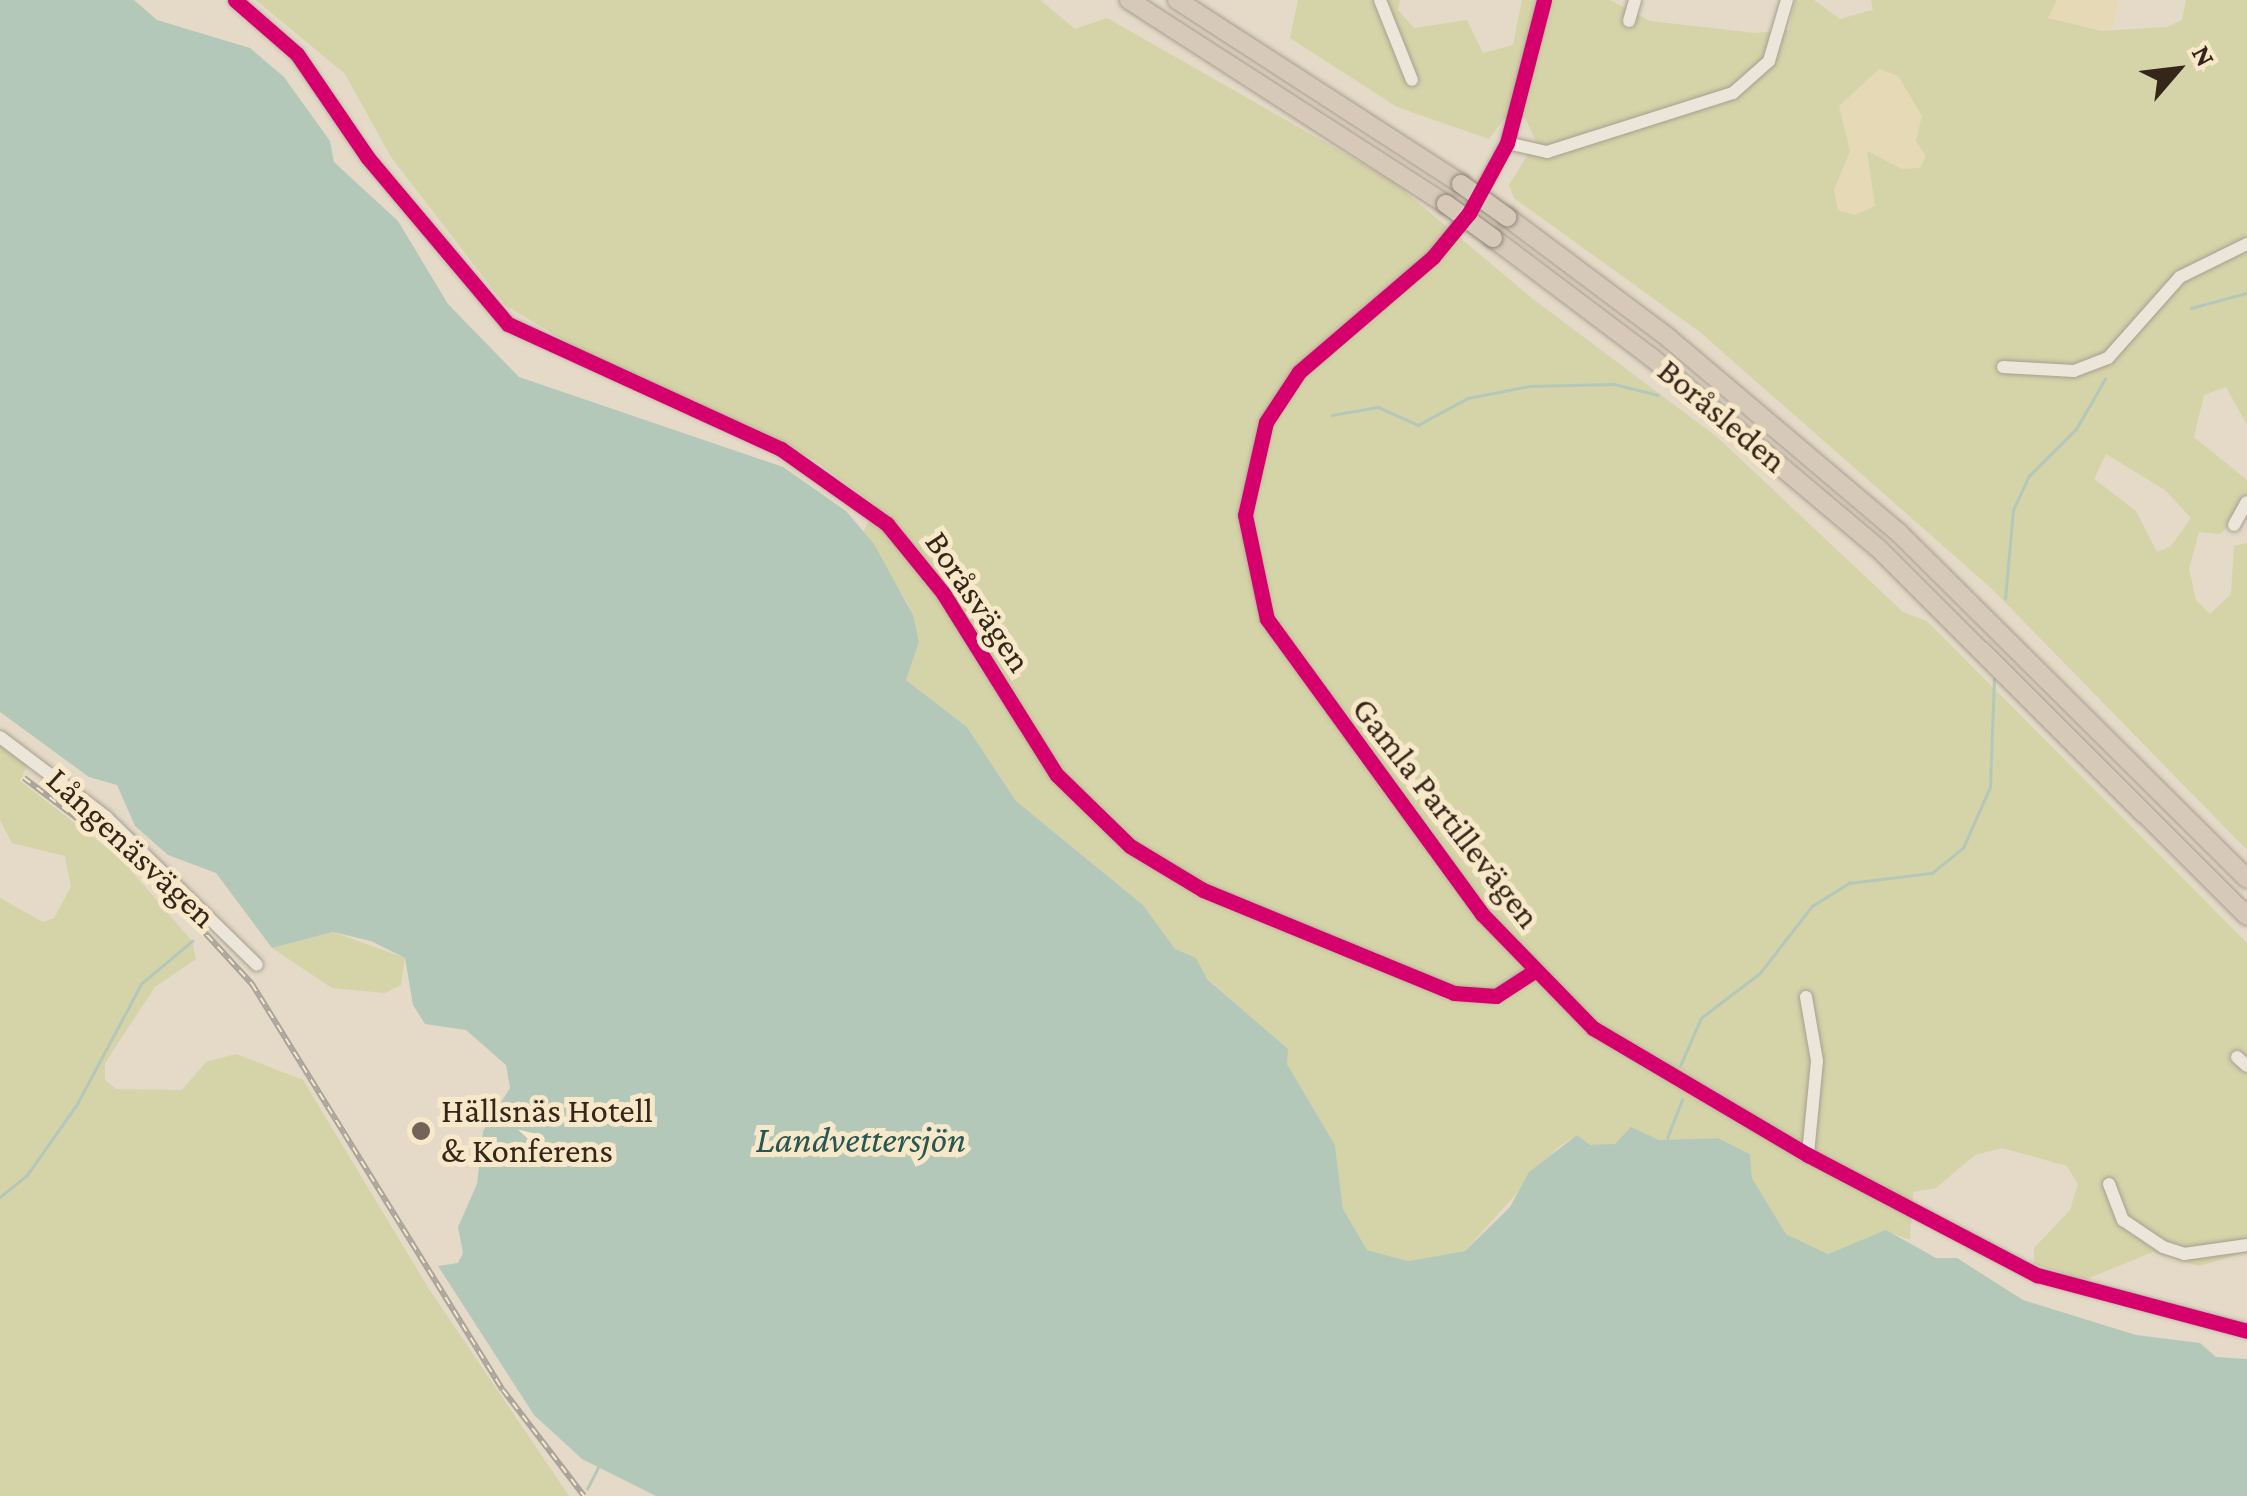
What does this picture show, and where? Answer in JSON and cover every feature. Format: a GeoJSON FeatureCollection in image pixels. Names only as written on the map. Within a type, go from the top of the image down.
{"type":"FeatureCollection","features":[{"type":"Feature","properties":{"kind":"highway","name":"Boråsleden"},"geometry":{"type":"LineString","coordinates":[[1177,0],[1461,184],[1666,336],[1898,532],[2247,878]]}},
{"type":"Feature","properties":{"kind":"highway","name":"Boråsleden"},"geometry":{"type":"LineString","coordinates":[[1133,3],[1446,204],[1651,357],[1880,550],[2247,916]]}},
{"type":"Feature","properties":{"kind":"street","name":"Boråsvägen"},"geometry":{"type":"LineString","coordinates":[[234,0],[297,54],[368,158],[508,324],[570,358],[782,449],[887,524],[943,593],[1056,774],[1130,846],[1204,890],[1454,993],[1496,996],[1533,972]]}},
{"type":"Feature","properties":{"kind":"street"},"geometry":{"type":"LineString","coordinates":[[1380,0],[1412,80]]}},
{"type":"Feature","properties":{"kind":"street","name":"Gamla Partillevägen"},"geometry":{"type":"LineString","coordinates":[[1544,0],[1507,143],[1434,258],[1284,391],[1259,440],[1246,515],[1255,588],[1285,650],[1533,972],[1612,1041],[1808,1155],[2036,1275],[2247,1331]]}},
{"type":"Feature","properties":{"kind":"street"},"geometry":{"type":"LineString","coordinates":[[1629,22],[1635,0]]}},
{"type":"Feature","properties":{"kind":"street"},"geometry":{"type":"LineString","coordinates":[[1507,143],[1547,152],[1717,101],[1768,60],[1787,0]]}},
{"type":"Feature","properties":{"kind":"street"},"geometry":{"type":"LineString","coordinates":[[2003,366],[2074,371],[2108,358],[2180,277],[2247,244]]}},
{"type":"Feature","properties":{"kind":"street"},"geometry":{"type":"LineString","coordinates":[[2234,526],[2247,502]]}},
{"type":"Feature","properties":{"kind":"street","name":"Långenäsvägen"},"geometry":{"type":"LineString","coordinates":[[0,737],[95,807],[257,965]]}},
{"type":"Feature","properties":{"kind":"street"},"geometry":{"type":"LineString","coordinates":[[1806,998],[1817,1060],[1808,1155]]}},
{"type":"Feature","properties":{"kind":"street"},"geometry":{"type":"LineString","coordinates":[[2109,1184],[2124,1220],[2163,1246],[2184,1254],[2247,1244]]}},
{"type":"Feature","properties":{"kind":"shaded area"},"geometry":{"type":"Polygon","coordinates":[[[256,0],[1040,0],[1075,29],[1107,18],[1391,180],[1533,299],[1717,437],[1903,612],[1927,621],[2247,943],[2247,1252],[2199,1266],[2153,1252],[2084,1280],[2034,1264],[2034,1248],[2070,1210],[2078,1184],[2067,1166],[2002,1148],[1975,1155],[1936,1188],[1913,1192],[1910,1240],[1886,1231],[1828,1254],[1786,1234],[1752,1178],[1750,1154],[1718,1138],[1659,1140],[1631,1128],[1615,1145],[1589,1145],[1577,1135],[1557,1148],[1465,1251],[1408,1261],[1367,1250],[1343,1209],[1335,1145],[1287,1064],[1287,1049],[1175,950],[1143,905],[1016,801],[967,727],[906,680],[919,641],[908,604],[863,532],[876,506],[813,459],[582,351],[505,305],[391,157],[345,74],[256,0]]]}},
{"type":"Feature","properties":{"kind":"shaded area"},"geometry":{"type":"Polygon","coordinates":[[[1298,0],[1400,0],[1398,10],[1414,28],[1467,20],[1483,53],[1513,45],[1522,0],[1610,0],[1650,21],[1755,33],[1789,30],[1795,0],[1814,0],[1840,19],[1873,10],[1871,0],[2057,0],[2048,18],[2101,31],[2167,27],[2182,20],[2186,0],[2247,0],[2247,425],[2226,387],[2204,395],[2194,437],[2247,480],[2247,510],[2220,534],[2199,532],[2189,569],[2196,600],[2210,614],[2231,594],[2234,546],[2247,543],[2247,850],[1991,588],[1700,332],[1514,198],[1509,185],[1536,141],[1525,118],[1504,119],[1489,139],[1397,107],[1290,38],[1298,0]],[[1879,69],[1839,106],[1850,151],[1834,190],[1838,210],[1855,215],[1875,206],[1867,151],[1902,169],[1920,168],[1926,156],[1916,141],[1922,116],[1898,76],[1879,69]],[[2106,454],[2094,479],[2136,511],[2157,552],[2171,546],[2191,518],[2165,490],[2106,454]]]}},
{"type":"Feature","properties":{"kind":"shaded area"},"geometry":{"type":"Polygon","coordinates":[[[2057,0],[2120,0],[2111,31],[2101,31],[2047,18],[2057,0]]]}},
{"type":"Feature","properties":{"kind":"shaded area"},"geometry":{"type":"Polygon","coordinates":[[[1879,69],[1898,76],[1922,116],[1926,156],[1920,168],[1902,169],[1868,152],[1875,206],[1855,215],[1838,210],[1834,190],[1850,151],[1839,106],[1879,69]]]}},
{"type":"Feature","properties":{"kind":"shaded area"},"geometry":{"type":"Polygon","coordinates":[[[0,744],[29,761],[20,781],[120,858],[192,941],[196,959],[155,987],[105,1063],[105,1080],[116,1089],[182,1090],[206,1062],[236,1054],[303,1080],[429,1289],[569,1496],[0,1496],[0,898],[43,922],[54,918],[71,887],[65,856],[12,843],[0,820],[0,744]]]}},
{"type":"Feature","properties":{"kind":"shaded area"},"geometry":{"type":"Polygon","coordinates":[[[333,932],[405,958],[401,985],[385,993],[332,988],[272,948],[333,932]]]}},
{"type":"Feature","properties":{"kind":"water","name":"Landvettersjön"},"geometry":{"type":"Polygon","coordinates":[[[0,0],[134,0],[157,20],[250,48],[284,77],[330,141],[334,162],[398,221],[448,304],[519,377],[783,467],[846,511],[874,544],[913,615],[919,642],[906,680],[967,727],[1016,801],[1143,905],[1175,949],[1196,958],[1207,979],[1288,1049],[1287,1064],[1335,1145],[1343,1209],[1367,1250],[1408,1261],[1465,1251],[1510,1207],[1529,1172],[1577,1135],[1590,1145],[1615,1144],[1631,1127],[1659,1140],[1718,1138],[1750,1154],[1752,1178],[1786,1234],[1828,1254],[1886,1230],[1936,1258],[1957,1258],[2023,1300],[2136,1335],[2200,1343],[2216,1357],[2247,1359],[2247,1496],[656,1496],[582,1459],[534,1415],[438,1266],[458,1263],[463,1253],[458,1227],[477,1184],[483,1131],[510,1088],[506,1065],[466,1030],[425,1024],[413,1005],[405,958],[371,941],[333,932],[272,948],[216,873],[168,855],[135,826],[117,785],[89,777],[0,712],[0,0]]]}},
{"type":"Feature","properties":{"kind":"waterway"},"geometry":{"type":"LineString","coordinates":[[2191,308],[2247,293]]}},
{"type":"Feature","properties":{"kind":"waterway"},"geometry":{"type":"LineString","coordinates":[[2005,599],[2013,510],[2029,476],[2076,429],[2105,379]]}},
{"type":"Feature","properties":{"kind":"waterway"},"geometry":{"type":"LineString","coordinates":[[1332,415],[1378,407],[1418,425],[1468,398],[1530,386],[1614,384],[1658,395]]}},
{"type":"Feature","properties":{"kind":"waterway"},"geometry":{"type":"LineString","coordinates":[[1680,1066],[1701,1018],[1760,973],[1812,906],[1849,883],[1932,873],[1963,848],[1990,787],[1994,679]]}},
{"type":"Feature","properties":{"kind":"waterway"},"geometry":{"type":"LineString","coordinates":[[0,1197],[27,1175],[77,1104],[141,984],[192,941]]}},
{"type":"Feature","properties":{"kind":"waterway"},"geometry":{"type":"LineString","coordinates":[[1667,1138],[1682,1100]]}},
{"type":"Feature","properties":{"kind":"waterway"},"geometry":{"type":"LineString","coordinates":[[587,1489],[598,1467]]}},
{"type":"Feature","properties":{"kind":"railway"},"geometry":{"type":"LineString","coordinates":[[24,778],[153,876],[252,984],[503,1390],[584,1496]]}},
{"type":"Feature","properties":{"kind":"cycle path"},"geometry":{"type":"LineString","coordinates":[[235,0],[297,54],[368,158],[508,324],[781,449],[887,524],[943,593],[1056,774],[1130,846],[1203,890],[1454,993],[1496,996],[1533,972]]}},
{"type":"Feature","properties":{"kind":"cycle path"},"geometry":{"type":"LineString","coordinates":[[1544,0],[1507,143],[1469,213],[1433,257],[1299,372],[1266,422],[1245,515],[1267,619],[1482,914],[1593,1028],[1808,1155],[2037,1275],[2247,1331]]}},
{"type":"Feature","properties":{"kind":"place","name":"Hällsnäs Hotell & Konferens"},"geometry":{"type":"Point","coordinates":[421,1131]}}]}
